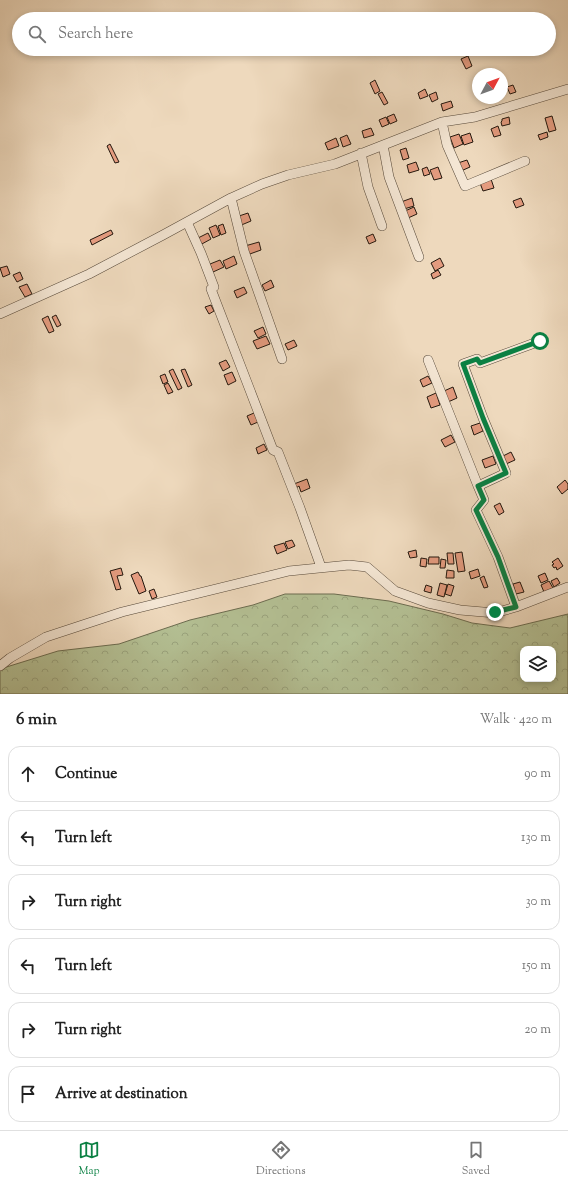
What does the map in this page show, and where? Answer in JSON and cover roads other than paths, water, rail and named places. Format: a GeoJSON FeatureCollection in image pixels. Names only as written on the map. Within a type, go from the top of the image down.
{"type":"FeatureCollection","features":[{"type":"Feature","properties":{"kind":"street"},"geometry":{"type":"LineString","coordinates":[[0,303],[2,313],[88,274],[230,198],[262,184],[288,175],[335,164],[442,122],[475,117],[568,89]]}},
{"type":"Feature","properties":{"kind":"street"},"geometry":{"type":"LineString","coordinates":[[442,122],[447,145],[465,186],[525,161]]}},
{"type":"Feature","properties":{"kind":"street"},"geometry":{"type":"LineString","coordinates":[[382,145],[389,177],[419,257]]}},
{"type":"Feature","properties":{"kind":"street"},"geometry":{"type":"LineString","coordinates":[[361,153],[368,187],[382,226]]}},
{"type":"Feature","properties":{"kind":"street"},"geometry":{"type":"LineString","coordinates":[[230,198],[244,251],[282,359]]}},
{"type":"Feature","properties":{"kind":"street"},"geometry":{"type":"LineString","coordinates":[[187,222],[214,287],[212,289],[273,450],[278,452],[321,567]]}},
{"type":"Feature","properties":{"kind":"street"},"geometry":{"type":"LineString","coordinates":[[478,486],[506,473],[483,418],[463,364],[477,359],[480,363],[540,341]]}},
{"type":"Feature","properties":{"kind":"street"},"geometry":{"type":"LineString","coordinates":[[428,360],[484,500],[476,510],[498,557],[516,607]]}},
{"type":"Feature","properties":{"kind":"street"},"geometry":{"type":"LineString","coordinates":[[0,666],[10,658],[46,637],[122,612],[289,571],[349,565],[367,567],[395,591],[428,603],[460,610],[495,612],[516,607],[568,587]]}}]}
